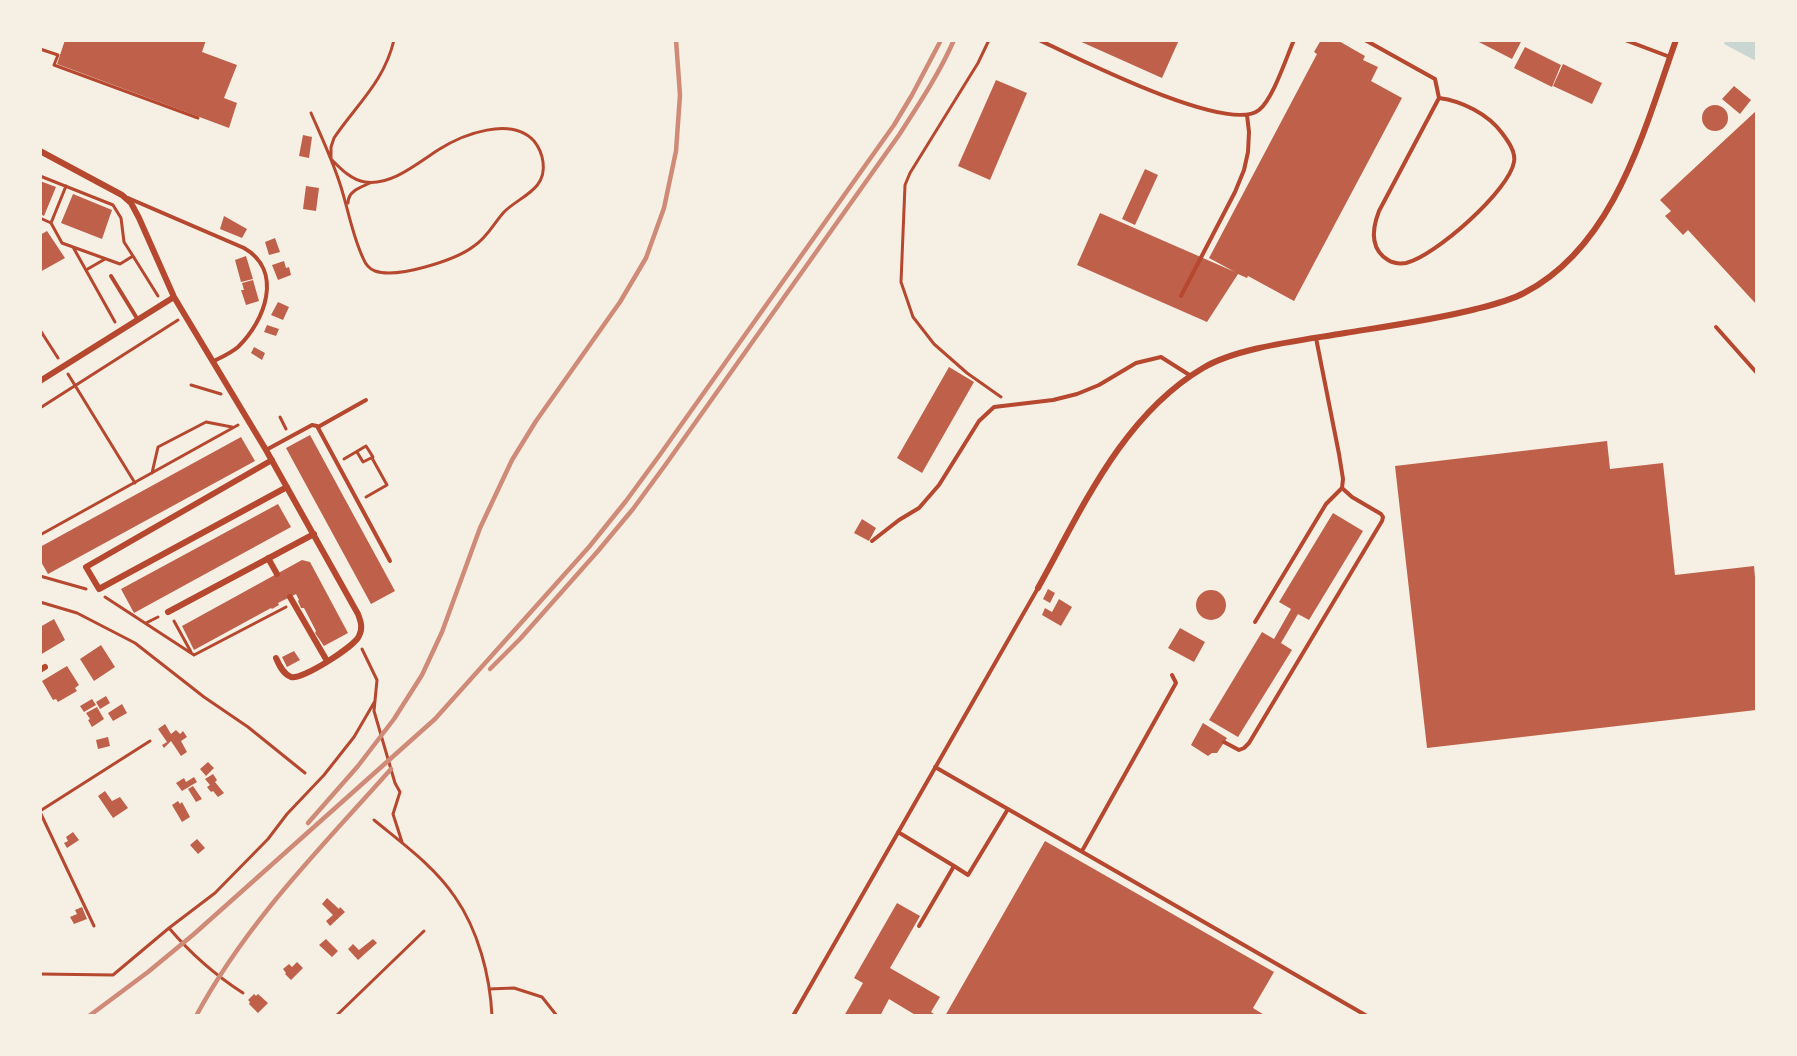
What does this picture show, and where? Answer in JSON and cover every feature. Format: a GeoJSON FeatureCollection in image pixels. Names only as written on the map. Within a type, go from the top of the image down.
{"type":"FeatureCollection","features":[{"type":"Feature","properties":{"kind":"street"},"geometry":{"type":"LineString","coordinates":[[1038,588],[1092,491],[1125,439],[1153,407],[1191,375],[1206,366],[1239,354],[1316,338],[1453,315],[1498,304],[1524,293],[1547,279],[1585,242],[1626,176],[1676,40]]}},
{"type":"Feature","properties":{"kind":"street"},"geometry":{"type":"LineString","coordinates":[[40,151],[122,195],[131,204],[174,297],[249,419],[358,614],[362,624],[358,639],[347,649],[302,675],[291,677],[282,670],[276,658]]}},
{"type":"Feature","properties":{"kind":"street"},"geometry":{"type":"LineString","coordinates":[[40,381],[174,297]]}},
{"type":"Feature","properties":{"kind":"street"},"geometry":{"type":"LineString","coordinates":[[272,460],[86,567],[99,589],[287,488]]}},
{"type":"Feature","properties":{"kind":"street"},"geometry":{"type":"LineString","coordinates":[[168,612],[314,534]]}},
{"type":"Feature","properties":{"kind":"street"},"geometry":{"type":"LineString","coordinates":[[268,558],[277,574]]}},
{"type":"Feature","properties":{"kind":"street"},"geometry":{"type":"LineString","coordinates":[[292,600],[327,661]]}},
{"type":"Feature","properties":{"kind":"lane"},"geometry":{"type":"LineString","coordinates":[[1039,40],[1169,99],[1222,114],[1243,116],[1258,111],[1270,94],[1294,40]]}},
{"type":"Feature","properties":{"kind":"lane"},"geometry":{"type":"LineString","coordinates":[[1365,40],[1435,79],[1440,98],[1374,223],[1374,244],[1391,262],[1407,263],[1452,235],[1494,197],[1509,177],[1515,159],[1510,144],[1497,126],[1456,101],[1440,98]]}},
{"type":"Feature","properties":{"kind":"lane"},"geometry":{"type":"LineString","coordinates":[[1625,40],[1670,57]]}},
{"type":"Feature","properties":{"kind":"lane"},"geometry":{"type":"LineString","coordinates":[[1180,296],[1235,192],[1244,170],[1248,152],[1247,115]]}},
{"type":"Feature","properties":{"kind":"lane"},"geometry":{"type":"LineString","coordinates":[[122,195],[244,248],[259,261],[268,286],[261,314],[237,347],[214,361]]}},
{"type":"Feature","properties":{"kind":"lane"},"geometry":{"type":"LineString","coordinates":[[111,276],[138,320]]}},
{"type":"Feature","properties":{"kind":"lane"},"geometry":{"type":"LineString","coordinates":[[1716,327],[1756,372]]}},
{"type":"Feature","properties":{"kind":"lane"},"geometry":{"type":"LineString","coordinates":[[1255,622],[1326,504],[1342,488],[1339,454],[1316,338]]}},
{"type":"Feature","properties":{"kind":"lane"},"geometry":{"type":"LineString","coordinates":[[872,541],[919,508],[939,485],[979,420],[994,407],[1053,400],[1077,394],[1099,385],[1136,363],[1161,357],[1191,375]]}},
{"type":"Feature","properties":{"kind":"lane"},"geometry":{"type":"LineString","coordinates":[[318,427],[366,400]]}},
{"type":"Feature","properties":{"kind":"lane"},"geometry":{"type":"LineString","coordinates":[[266,450],[315,424],[390,561]]}},
{"type":"Feature","properties":{"kind":"lane"},"geometry":{"type":"LineString","coordinates":[[1224,742],[1239,750],[1245,748],[1249,743],[1382,521],[1381,514],[1342,488]]}},
{"type":"Feature","properties":{"kind":"lane"},"geometry":{"type":"LineString","coordinates":[[794,1016],[1038,588]]}},
{"type":"Feature","properties":{"kind":"lane"},"geometry":{"type":"LineString","coordinates":[[1082,851],[1176,683],[1172,675]]}},
{"type":"Feature","properties":{"kind":"lane"},"geometry":{"type":"LineString","coordinates":[[935,767],[1367,1016]]}},
{"type":"Feature","properties":{"kind":"lane"},"geometry":{"type":"LineString","coordinates":[[898,832],[968,875],[1008,808]]}},
{"type":"Feature","properties":{"kind":"lane"},"geometry":{"type":"LineString","coordinates":[[919,926],[954,866]]}},
{"type":"Feature","properties":{"kind":"path"},"geometry":{"type":"LineString","coordinates":[[373,182],[362,182],[352,177],[332,159],[331,147],[334,138],[378,80],[387,63],[394,40]]}},
{"type":"Feature","properties":{"kind":"path"},"geometry":{"type":"LineString","coordinates":[[989,40],[978,63],[910,172],[905,185],[901,282],[913,316],[934,344],[967,373],[1012,404]]}},
{"type":"Feature","properties":{"kind":"path"},"geometry":{"type":"LineString","coordinates":[[40,49],[58,55],[54,65],[198,118]]}},
{"type":"Feature","properties":{"kind":"path"},"geometry":{"type":"LineString","coordinates":[[311,112],[332,159],[356,239],[366,265],[374,271],[401,273],[453,258],[475,246],[506,210],[536,188],[542,179],[544,168],[542,156],[537,144],[527,134],[513,128],[499,128],[457,141],[439,150],[412,169],[373,182],[353,192],[348,198],[347,208]]}},
{"type":"Feature","properties":{"kind":"path"},"geometry":{"type":"LineString","coordinates":[[40,176],[113,204],[121,218],[124,242],[162,304]]}},
{"type":"Feature","properties":{"kind":"path"},"geometry":{"type":"LineString","coordinates":[[51,223],[66,186]]}},
{"type":"Feature","properties":{"kind":"path"},"geometry":{"type":"LineString","coordinates":[[40,219],[51,223],[62,243],[120,264],[133,256]]}},
{"type":"Feature","properties":{"kind":"path"},"geometry":{"type":"LineString","coordinates":[[73,247],[118,332]]}},
{"type":"Feature","properties":{"kind":"path"},"geometry":{"type":"LineString","coordinates":[[86,270],[105,259]]}},
{"type":"Feature","properties":{"kind":"path"},"geometry":{"type":"LineString","coordinates":[[40,408],[178,320]]}},
{"type":"Feature","properties":{"kind":"path"},"geometry":{"type":"LineString","coordinates":[[40,330],[135,483]]}},
{"type":"Feature","properties":{"kind":"path"},"geometry":{"type":"LineString","coordinates":[[191,385],[226,396]]}},
{"type":"Feature","properties":{"kind":"path"},"geometry":{"type":"LineString","coordinates":[[279,417],[290,436]]}},
{"type":"Feature","properties":{"kind":"path"},"geometry":{"type":"LineString","coordinates":[[40,535],[249,419]]}},
{"type":"Feature","properties":{"kind":"path"},"geometry":{"type":"LineString","coordinates":[[152,473],[158,447],[206,422],[234,427]]}},
{"type":"Feature","properties":{"kind":"path"},"geometry":{"type":"LineString","coordinates":[[338,463],[366,446],[387,485],[358,501]]}},
{"type":"Feature","properties":{"kind":"path"},"geometry":{"type":"LineString","coordinates":[[357,452],[363,462],[372,458]]}},
{"type":"Feature","properties":{"kind":"path"},"geometry":{"type":"LineString","coordinates":[[40,576],[86,589]]}},
{"type":"Feature","properties":{"kind":"path"},"geometry":{"type":"LineString","coordinates":[[103,595],[194,656]]}},
{"type":"Feature","properties":{"kind":"path"},"geometry":{"type":"LineString","coordinates":[[194,656],[292,600]]}},
{"type":"Feature","properties":{"kind":"path"},"geometry":{"type":"LineString","coordinates":[[40,602],[77,613],[135,643],[204,697],[248,727],[305,773]]}},
{"type":"Feature","properties":{"kind":"path"},"geometry":{"type":"LineString","coordinates":[[145,624],[168,612],[194,656]]}},
{"type":"Feature","properties":{"kind":"path"},"geometry":{"type":"LineString","coordinates":[[358,639],[377,680],[374,711],[395,783],[400,792],[393,814],[402,842]]}},
{"type":"Feature","properties":{"kind":"path"},"geometry":{"type":"LineString","coordinates":[[40,974],[113,975],[215,893],[268,839],[287,814],[324,775],[354,737],[375,701]]}},
{"type":"Feature","properties":{"kind":"path"},"geometry":{"type":"LineString","coordinates":[[94,926],[40,811],[150,741]]}},
{"type":"Feature","properties":{"kind":"path"},"geometry":{"type":"LineString","coordinates":[[374,820],[429,867],[455,896],[470,922],[478,944],[489,989],[492,1016]]}},
{"type":"Feature","properties":{"kind":"path"},"geometry":{"type":"LineString","coordinates":[[169,928],[190,953],[243,993]]}},
{"type":"Feature","properties":{"kind":"path"},"geometry":{"type":"LineString","coordinates":[[336,1016],[424,931]]}},
{"type":"Feature","properties":{"kind":"path"},"geometry":{"type":"LineString","coordinates":[[489,989],[514,988],[542,997],[557,1016]]}},
{"type":"Feature","properties":{"kind":"shaded area"},"geometry":{"type":"Polygon","coordinates":[[[1725,41],[1756,41],[1756,61],[1724,44],[1725,41]]]}},
{"type":"Feature","properties":{"kind":"building"},"geometry":{"type":"Polygon","coordinates":[[[65,40],[206,40],[202,52],[237,65],[224,98],[237,103],[229,128],[57,64],[65,40]]]}},
{"type":"Feature","properties":{"kind":"building"},"geometry":{"type":"Polygon","coordinates":[[[1077,40],[1179,40],[1162,78],[1077,40]]]}},
{"type":"Feature","properties":{"kind":"building"},"geometry":{"type":"Polygon","coordinates":[[[1321,40],[1337,40],[1365,56],[1363,60],[1378,67],[1371,81],[1402,98],[1294,301],[1248,276],[1247,278],[1238,274],[1207,322],[1077,265],[1100,213],[1235,272],[1209,258],[1317,54],[1314,52],[1321,40]]]}},
{"type":"Feature","properties":{"kind":"building"},"geometry":{"type":"Polygon","coordinates":[[[1475,40],[1522,40],[1512,59],[1475,40]]]}},
{"type":"Feature","properties":{"kind":"building"},"geometry":{"type":"Polygon","coordinates":[[[1525,47],[1561,65],[1552,87],[1514,68],[1525,47]]]}},
{"type":"Feature","properties":{"kind":"building"},"geometry":{"type":"Polygon","coordinates":[[[1563,64],[1602,83],[1592,104],[1553,86],[1563,64]]]}},
{"type":"Feature","properties":{"kind":"building"},"geometry":{"type":"Polygon","coordinates":[[[996,80],[1027,93],[990,180],[958,166],[996,80]]]}},
{"type":"Feature","properties":{"kind":"building"},"geometry":{"type":"Polygon","coordinates":[[[1734,86],[1751,100],[1740,114],[1722,99],[1734,86]]]}},
{"type":"Feature","properties":{"kind":"building"},"geometry":{"type":"Polygon","coordinates":[[[1715,105],[1725,108],[1728,118],[1725,128],[1715,131],[1705,128],[1702,118],[1705,108],[1715,105]]]}},
{"type":"Feature","properties":{"kind":"building"},"geometry":{"type":"Polygon","coordinates":[[[1756,111],[1756,304],[1688,230],[1683,235],[1665,216],[1671,211],[1660,200],[1756,111]]]}},
{"type":"Feature","properties":{"kind":"building"},"geometry":{"type":"Polygon","coordinates":[[[303,135],[312,137],[309,158],[299,156],[303,135]]]}},
{"type":"Feature","properties":{"kind":"building"},"geometry":{"type":"Polygon","coordinates":[[[1145,169],[1158,175],[1135,225],[1122,219],[1145,169]]]}},
{"type":"Feature","properties":{"kind":"building"},"geometry":{"type":"Polygon","coordinates":[[[40,181],[56,187],[44,216],[40,214],[40,181]]]}},
{"type":"Feature","properties":{"kind":"building"},"geometry":{"type":"Polygon","coordinates":[[[306,186],[319,188],[316,211],[303,209],[306,186]]]}},
{"type":"Feature","properties":{"kind":"building"},"geometry":{"type":"Polygon","coordinates":[[[73,194],[112,210],[102,239],[61,223],[73,194]]]}},
{"type":"Feature","properties":{"kind":"building"},"geometry":{"type":"Polygon","coordinates":[[[224,216],[247,229],[242,238],[220,229],[224,216]]]}},
{"type":"Feature","properties":{"kind":"building"},"geometry":{"type":"Polygon","coordinates":[[[47,231],[65,258],[40,272],[40,235],[47,231]]]}},
{"type":"Feature","properties":{"kind":"building"},"geometry":{"type":"Polygon","coordinates":[[[275,238],[280,252],[269,255],[265,242],[275,238]]]}},
{"type":"Feature","properties":{"kind":"building"},"geometry":{"type":"Polygon","coordinates":[[[246,256],[253,279],[241,282],[235,260],[246,256]]]}},
{"type":"Feature","properties":{"kind":"building"},"geometry":{"type":"Polygon","coordinates":[[[284,261],[291,275],[278,280],[272,265],[284,261]]]}},
{"type":"Feature","properties":{"kind":"building"},"geometry":{"type":"Polygon","coordinates":[[[253,280],[259,301],[246,305],[241,290],[244,290],[242,283],[253,280]]]}},
{"type":"Feature","properties":{"kind":"building"},"geometry":{"type":"Polygon","coordinates":[[[278,302],[289,307],[283,320],[271,315],[278,302]]]}},
{"type":"Feature","properties":{"kind":"building"},"geometry":{"type":"Polygon","coordinates":[[[267,325],[279,329],[276,336],[264,332],[267,325]]]}},
{"type":"Feature","properties":{"kind":"building"},"geometry":{"type":"Polygon","coordinates":[[[254,347],[265,353],[262,360],[251,353],[254,347]]]}},
{"type":"Feature","properties":{"kind":"building"},"geometry":{"type":"Polygon","coordinates":[[[949,367],[974,382],[922,473],[897,458],[949,367]]]}},
{"type":"Feature","properties":{"kind":"building"},"geometry":{"type":"Polygon","coordinates":[[[310,435],[395,591],[371,604],[286,448],[310,435]]]}},
{"type":"Feature","properties":{"kind":"building"},"geometry":{"type":"Polygon","coordinates":[[[241,437],[255,461],[48,574],[40,560],[40,547],[241,437]]]}},
{"type":"Feature","properties":{"kind":"building"},"geometry":{"type":"Polygon","coordinates":[[[1607,441],[1610,469],[1663,463],[1675,575],[1754,566],[1756,710],[1427,748],[1395,466],[1607,441]]]}},
{"type":"Feature","properties":{"kind":"building"},"geometry":{"type":"Polygon","coordinates":[[[278,504],[291,527],[134,613],[121,589],[278,504]]]}},
{"type":"Feature","properties":{"kind":"building"},"geometry":{"type":"Polygon","coordinates":[[[1333,513],[1363,531],[1309,620],[1298,614],[1281,643],[1292,650],[1238,737],[1209,720],[1262,632],[1274,639],[1291,609],[1279,602],[1333,513]]]}},
{"type":"Feature","properties":{"kind":"building"},"geometry":{"type":"Polygon","coordinates":[[[862,519],[876,528],[869,541],[854,533],[862,519]]]}},
{"type":"Feature","properties":{"kind":"building"},"geometry":{"type":"Polygon","coordinates":[[[302,560],[310,562],[348,633],[324,646],[315,633],[304,608],[301,608],[296,594],[194,650],[182,626],[302,560]]]}},
{"type":"Feature","properties":{"kind":"building"},"geometry":{"type":"Polygon","coordinates":[[[1048,589],[1055,593],[1050,603],[1043,599],[1048,589]]]}},
{"type":"Feature","properties":{"kind":"building"},"geometry":{"type":"Polygon","coordinates":[[[1211,590],[1222,594],[1226,605],[1222,616],[1211,620],[1200,616],[1196,605],[1200,594],[1211,590]]]}},
{"type":"Feature","properties":{"kind":"building"},"geometry":{"type":"Polygon","coordinates":[[[1059,599],[1072,607],[1061,626],[1042,615],[1045,608],[1052,612],[1059,599]]]}},
{"type":"Feature","properties":{"kind":"building"},"geometry":{"type":"Polygon","coordinates":[[[54,619],[65,640],[40,655],[40,627],[54,619]]]}},
{"type":"Feature","properties":{"kind":"building"},"geometry":{"type":"Polygon","coordinates":[[[1180,628],[1205,642],[1194,662],[1168,648],[1180,628]]]}},
{"type":"Feature","properties":{"kind":"building"},"geometry":{"type":"Polygon","coordinates":[[[101,645],[115,667],[94,681],[80,659],[101,645]]]}},
{"type":"Feature","properties":{"kind":"building"},"geometry":{"type":"Polygon","coordinates":[[[294,651],[300,660],[287,667],[282,657],[294,651]]]}},
{"type":"Feature","properties":{"kind":"building"},"geometry":{"type":"Polygon","coordinates":[[[67,666],[79,685],[75,688],[77,691],[58,702],[56,699],[53,700],[42,681],[67,666]]]}},
{"type":"Feature","properties":{"kind":"building"},"geometry":{"type":"Polygon","coordinates":[[[106,696],[110,703],[100,709],[96,702],[106,696]]]}},
{"type":"Feature","properties":{"kind":"building"},"geometry":{"type":"Polygon","coordinates":[[[92,699],[96,705],[84,712],[80,706],[92,699]]]}},
{"type":"Feature","properties":{"kind":"building"},"geometry":{"type":"Polygon","coordinates":[[[122,704],[127,713],[113,721],[108,713],[122,704]]]}},
{"type":"Feature","properties":{"kind":"building"},"geometry":{"type":"Polygon","coordinates":[[[97,707],[104,719],[92,727],[86,713],[97,707]]]}},
{"type":"Feature","properties":{"kind":"building"},"geometry":{"type":"Polygon","coordinates":[[[1203,723],[1227,738],[1217,753],[1208,756],[1191,745],[1203,723]]]}},
{"type":"Feature","properties":{"kind":"building"},"geometry":{"type":"Polygon","coordinates":[[[165,724],[171,734],[176,730],[180,734],[183,731],[187,737],[181,741],[187,752],[181,756],[171,741],[164,748],[162,745],[167,742],[158,729],[165,724]]]}},
{"type":"Feature","properties":{"kind":"building"},"geometry":{"type":"Polygon","coordinates":[[[108,737],[110,746],[98,749],[96,740],[108,737]]]}},
{"type":"Feature","properties":{"kind":"building"},"geometry":{"type":"Polygon","coordinates":[[[208,762],[214,768],[206,776],[200,769],[208,762]]]}},
{"type":"Feature","properties":{"kind":"building"},"geometry":{"type":"Polygon","coordinates":[[[213,774],[217,780],[215,782],[224,793],[218,797],[207,787],[210,785],[205,779],[213,774]]]}},
{"type":"Feature","properties":{"kind":"building"},"geometry":{"type":"Polygon","coordinates":[[[194,777],[197,782],[182,791],[176,783],[184,778],[186,782],[194,777]]]}},
{"type":"Feature","properties":{"kind":"building"},"geometry":{"type":"Polygon","coordinates":[[[193,786],[202,799],[196,802],[188,789],[193,786]]]}},
{"type":"Feature","properties":{"kind":"building"},"geometry":{"type":"Polygon","coordinates":[[[105,791],[112,801],[120,797],[128,808],[113,818],[98,796],[105,791]]]}},
{"type":"Feature","properties":{"kind":"building"},"geometry":{"type":"Polygon","coordinates":[[[178,801],[180,804],[182,802],[190,817],[182,822],[172,805],[178,801]]]}},
{"type":"Feature","properties":{"kind":"building"},"geometry":{"type":"Polygon","coordinates":[[[73,832],[79,840],[67,848],[64,843],[68,841],[66,837],[73,832]]]}},
{"type":"Feature","properties":{"kind":"building"},"geometry":{"type":"Polygon","coordinates":[[[197,839],[205,848],[198,854],[190,845],[197,839]]]}},
{"type":"Feature","properties":{"kind":"building"},"geometry":{"type":"Polygon","coordinates":[[[1045,841],[1274,972],[1253,1008],[1266,1016],[945,1016],[1045,841]]]}},
{"type":"Feature","properties":{"kind":"building"},"geometry":{"type":"Polygon","coordinates":[[[327,898],[345,912],[330,926],[326,921],[333,915],[322,904],[327,898]]]}},
{"type":"Feature","properties":{"kind":"building"},"geometry":{"type":"Polygon","coordinates":[[[897,903],[920,916],[890,968],[940,997],[931,1012],[937,1016],[917,1016],[889,999],[880,1016],[844,1016],[863,983],[854,978],[897,903]]]}},
{"type":"Feature","properties":{"kind":"building"},"geometry":{"type":"Polygon","coordinates":[[[82,907],[87,919],[74,924],[70,917],[77,914],[75,910],[82,907]]]}},
{"type":"Feature","properties":{"kind":"building"},"geometry":{"type":"Polygon","coordinates":[[[326,939],[338,951],[332,957],[319,945],[326,939]]]}},
{"type":"Feature","properties":{"kind":"building"},"geometry":{"type":"Polygon","coordinates":[[[373,939],[377,943],[358,960],[348,949],[353,944],[359,950],[373,939]]]}},
{"type":"Feature","properties":{"kind":"building"},"geometry":{"type":"Polygon","coordinates":[[[297,962],[303,968],[291,980],[283,969],[289,964],[292,967],[297,962]]]}},
{"type":"Feature","properties":{"kind":"building"},"geometry":{"type":"Polygon","coordinates":[[[254,994],[256,996],[258,994],[268,1003],[258,1013],[248,1000],[254,994]]]}},
{"type":"Feature","properties":{"kind":"railway"},"geometry":{"type":"LineString","coordinates":[[308,823],[358,766],[394,719],[422,675],[442,632],[480,528],[512,460],[536,421],[620,302],[646,258],[664,208],[676,151],[680,95],[676,40]]}},
{"type":"Feature","properties":{"kind":"railway"},"geometry":{"type":"LineString","coordinates":[[89,1016],[194,934],[435,719],[589,547],[659,456],[894,125],[941,40]]}},
{"type":"Feature","properties":{"kind":"railway"},"geometry":{"type":"LineString","coordinates":[[490,669],[520,639],[633,509],[899,135],[935,77],[954,40]]}},
{"type":"Feature","properties":{"kind":"railway"},"geometry":{"type":"LineString","coordinates":[[196,1016],[216,981],[262,917],[391,769]]}}]}
